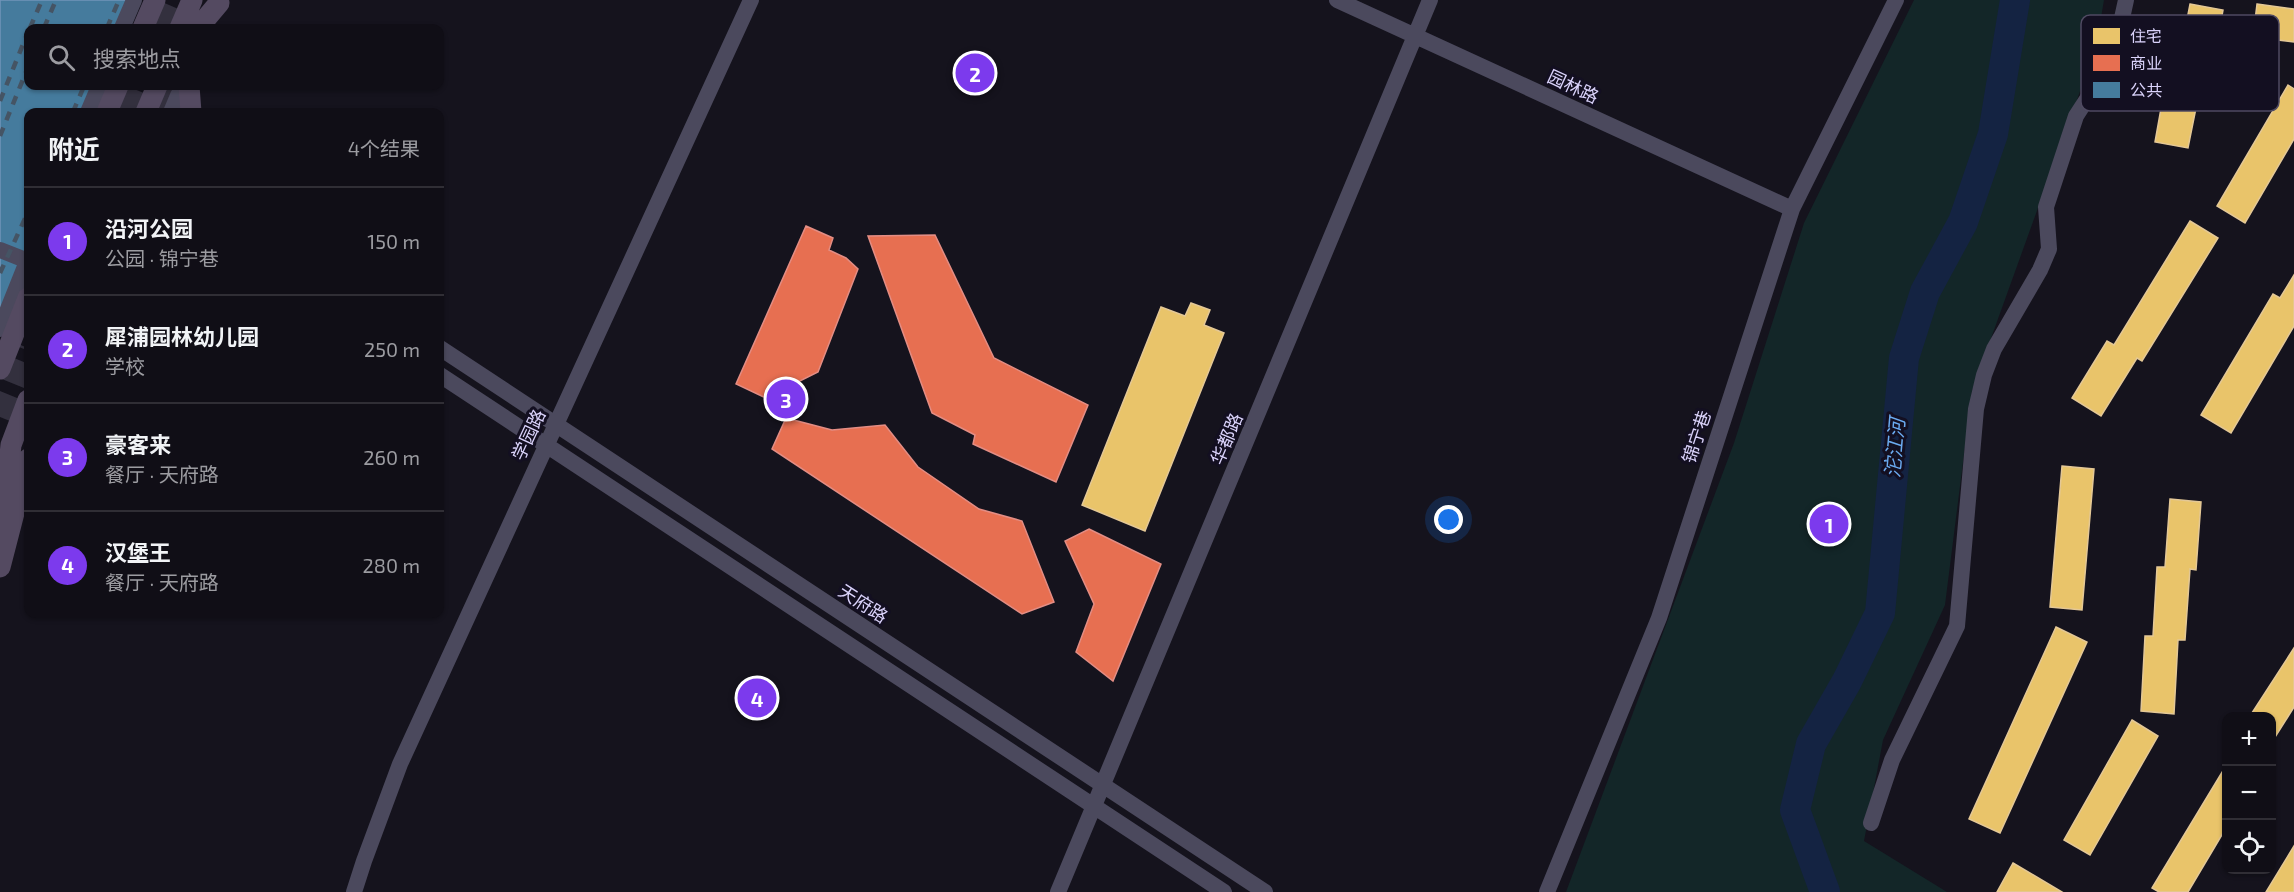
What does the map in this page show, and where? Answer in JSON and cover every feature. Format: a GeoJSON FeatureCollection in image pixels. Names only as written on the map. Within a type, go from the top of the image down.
{"type":"FeatureCollection","features":[{"type":"Feature","properties":{"kind":"main road"},"geometry":{"type":"LineString","coordinates":[[145,24],[155,0]]}},
{"type":"Feature","properties":{"kind":"main road"},"geometry":{"type":"LineString","coordinates":[[182,24],[194,0]]}},
{"type":"Feature","properties":{"kind":"main road"},"geometry":{"type":"LineString","coordinates":[[193,24],[194,0]]}},
{"type":"Feature","properties":{"kind":"main road"},"geometry":{"type":"LineString","coordinates":[[201,24],[220,2]]}},
{"type":"Feature","properties":{"kind":"main road"},"geometry":{"type":"LineString","coordinates":[[109,108],[116,90]]}},
{"type":"Feature","properties":{"kind":"main road"},"geometry":{"type":"LineString","coordinates":[[148,108],[155,90]]}},
{"type":"Feature","properties":{"kind":"main road"},"geometry":{"type":"LineString","coordinates":[[189,90],[192,108]]}},
{"type":"Feature","properties":{"kind":"main road"},"geometry":{"type":"LineString","coordinates":[[0,369],[24,308]]}},
{"type":"Feature","properties":{"kind":"main road"},"geometry":{"type":"LineString","coordinates":[[0,548],[5,453],[24,409]]}},
{"type":"Feature","properties":{"kind":"main road"},"geometry":{"type":"LineString","coordinates":[[0,567],[24,474]]}},
{"type":"Feature","properties":{"kind":"street"},"geometry":{"type":"LineString","coordinates":[[124,24],[134,0]]}},
{"type":"Feature","properties":{"kind":"street","name":"学园路"},"geometry":{"type":"LineString","coordinates":[[354,892],[400,764],[751,0]]}},
{"type":"Feature","properties":{"kind":"street","name":"园林路"},"geometry":{"type":"LineString","coordinates":[[1337,0],[1792,209]]}},
{"type":"Feature","properties":{"kind":"street","name":"华都路"},"geometry":{"type":"LineString","coordinates":[[1058,892],[1430,0]]}},
{"type":"Feature","properties":{"kind":"street","name":"锦宁巷"},"geometry":{"type":"LineString","coordinates":[[1547,892],[1659,618],[1792,209],[1896,0]]}},
{"type":"Feature","properties":{"kind":"street"},"geometry":{"type":"LineString","coordinates":[[2123,15],[2126,0]]}},
{"type":"Feature","properties":{"kind":"street"},"geometry":{"type":"LineString","coordinates":[[209,24],[220,2]]}},
{"type":"Feature","properties":{"kind":"street"},"geometry":{"type":"LineString","coordinates":[[90,108],[97,90]]}},
{"type":"Feature","properties":{"kind":"street"},"geometry":{"type":"LineString","coordinates":[[173,108],[180,90]]}},
{"type":"Feature","properties":{"kind":"street"},"geometry":{"type":"LineString","coordinates":[[1871,823],[1892,760],[1957,626],[1976,409],[1984,375],[1994,349],[2040,270],[2049,249],[2046,207],[2076,116],[2081,108]]}},
{"type":"Feature","properties":{"kind":"street"},"geometry":{"type":"LineString","coordinates":[[0,250],[24,259]]}},
{"type":"Feature","properties":{"kind":"street"},"geometry":{"type":"LineString","coordinates":[[0,329],[24,270]]}},
{"type":"Feature","properties":{"kind":"street","name":"天府路"},"geometry":{"type":"LineString","coordinates":[[444,351],[1265,892]]}},
{"type":"Feature","properties":{"kind":"street"},"geometry":{"type":"LineString","coordinates":[[444,378],[1224,892]]}},
{"type":"Feature","properties":{"kind":"green space"},"geometry":{"type":"Polygon","coordinates":[[[1914,0],[2104,0],[2101,15],[2081,15],[2081,89],[1972,391],[1945,605],[1883,740],[1864,841],[1947,892],[1566,892],[1734,443],[1804,223],[1914,0]]]}},
{"type":"Feature","properties":{"kind":"building: 住宅"},"geometry":{"type":"Polygon","coordinates":[[[2190,4],[2223,10],[2222,15],[2188,15],[2190,4]]]}},
{"type":"Feature","properties":{"kind":"building: 住宅"},"geometry":{"type":"Polygon","coordinates":[[[2257,4],[2294,9],[2294,42],[2279,40],[2279,15],[2256,15],[2257,4]]]}},
{"type":"Feature","properties":{"kind":"building: 住宅"},"geometry":{"type":"Polygon","coordinates":[[[2288,85],[2294,89],[2294,139],[2245,223],[2217,206],[2273,111],[2279,111],[2279,100],[2288,85]]]}},
{"type":"Feature","properties":{"kind":"building: 住宅"},"geometry":{"type":"Polygon","coordinates":[[[2161,111],[2195,111],[2188,148],[2155,142],[2161,111]]]}},
{"type":"Feature","properties":{"kind":"building: 住宅"},"geometry":{"type":"Polygon","coordinates":[[[2190,221],[2218,238],[2142,361],[2137,358],[2101,416],[2072,398],[2107,341],[2114,345],[2190,221]]]}},
{"type":"Feature","properties":{"kind":"building: 住宅"},"geometry":{"type":"Polygon","coordinates":[[[2294,275],[2294,326],[2231,433],[2201,415],[2273,294],[2280,298],[2294,275]]]}},
{"type":"Feature","properties":{"kind":"building: 住宅"},"geometry":{"type":"Polygon","coordinates":[[[1191,303],[1210,310],[1204,325],[1224,333],[1145,531],[1082,505],[1161,307],[1185,316],[1191,303]]]}},
{"type":"Feature","properties":{"kind":"building: 住宅"},"geometry":{"type":"Polygon","coordinates":[[[2062,466],[2094,469],[2082,610],[2050,607],[2062,466]]]}},
{"type":"Feature","properties":{"kind":"building: 住宅"},"geometry":{"type":"Polygon","coordinates":[[[2170,499],[2201,502],[2196,570],[2190,569],[2185,640],[2178,640],[2174,714],[2141,711],[2145,636],[2153,636],[2157,567],[2165,567],[2170,499]]]}},
{"type":"Feature","properties":{"kind":"building: 住宅"},"geometry":{"type":"Polygon","coordinates":[[[2056,627],[2087,642],[2000,833],[1969,819],[2056,627]]]}},
{"type":"Feature","properties":{"kind":"building: 住宅"},"geometry":{"type":"Polygon","coordinates":[[[2294,648],[2294,707],[2276,736],[2276,712],[2253,712],[2294,648]]]}},
{"type":"Feature","properties":{"kind":"building: 住宅"},"geometry":{"type":"Polygon","coordinates":[[[2132,720],[2158,736],[2090,855],[2064,840],[2132,720]]]}},
{"type":"Feature","properties":{"kind":"building: 住宅"},"geometry":{"type":"Polygon","coordinates":[[[2222,772],[2222,835],[2188,892],[2159,892],[2152,888],[2222,772]]]}},
{"type":"Feature","properties":{"kind":"building: 住宅"},"geometry":{"type":"Polygon","coordinates":[[[2294,846],[2294,892],[2266,892],[2294,846]]]}},
{"type":"Feature","properties":{"kind":"building: 住宅"},"geometry":{"type":"Polygon","coordinates":[[[2013,863],[2062,892],[1997,892],[2013,863]]]}},
{"type":"Feature","properties":{"kind":"building: 商业"},"geometry":{"type":"Polygon","coordinates":[[[806,226],[833,238],[829,250],[846,258],[858,269],[818,372],[766,398],[736,384],[806,226]]]}},
{"type":"Feature","properties":{"kind":"building: 商业"},"geometry":{"type":"Polygon","coordinates":[[[935,235],[994,358],[1088,405],[1056,482],[973,444],[975,435],[932,413],[868,236],[935,235]]]}},
{"type":"Feature","properties":{"kind":"building: 商业"},"geometry":{"type":"Polygon","coordinates":[[[786,418],[832,430],[885,425],[918,467],[979,509],[1022,521],[1054,602],[1022,614],[772,449],[786,418]]]}},
{"type":"Feature","properties":{"kind":"building: 商业"},"geometry":{"type":"Polygon","coordinates":[[[1089,529],[1161,564],[1113,681],[1076,652],[1094,604],[1065,541],[1089,529]]]}},
{"type":"Feature","properties":{"kind":"building: 公共"},"geometry":{"type":"Polygon","coordinates":[[[0,0],[140,0],[130,24],[24,24],[24,90],[102,90],[95,108],[24,108],[24,276],[0,334],[0,0]]]}},
{"type":"Feature","properties":{"kind":"waterway","name":"沱江河"},"geometry":{"type":"LineString","coordinates":[[1825,892],[1795,810],[1811,744],[1847,681],[1880,613],[1904,358],[1925,292],[1963,222],[1993,134],[2015,0]]}},
{"type":"Feature","properties":{"kind":"tunnel"},"geometry":{"type":"LineString","coordinates":[[164,24],[174,0]]}},
{"type":"Feature","properties":{"kind":"tunnel"},"geometry":{"type":"LineString","coordinates":[[129,108],[136,90]]}},
{"type":"Feature","properties":{"kind":"tunnel"},"geometry":{"type":"LineString","coordinates":[[163,108],[171,90]]}},
{"type":"Feature","properties":{"kind":"tunnel"},"geometry":{"type":"LineString","coordinates":[[0,417],[24,358]]}},
{"type":"Feature","properties":{"kind":"railway"},"geometry":{"type":"LineString","coordinates":[[32,24],[42,0]]}},
{"type":"Feature","properties":{"kind":"railway"},"geometry":{"type":"LineString","coordinates":[[46,24],[56,0]]}},
{"type":"Feature","properties":{"kind":"railway"},"geometry":{"type":"LineString","coordinates":[[109,24],[119,0]]}},
{"type":"Feature","properties":{"kind":"railway"},"geometry":{"type":"LineString","coordinates":[[0,101],[24,42]]}},
{"type":"Feature","properties":{"kind":"railway"},"geometry":{"type":"LineString","coordinates":[[0,136],[24,77]]}},
{"type":"Feature","properties":{"kind":"railway"},"geometry":{"type":"LineString","coordinates":[[75,108],[82,90]]}},
{"type":"Feature","properties":{"kind":"railway"},"geometry":{"type":"LineString","coordinates":[[0,273],[24,221]]}},
{"type":"Feature","properties":{"kind":"place","name":"犀浦园林幼儿园"},"geometry":{"type":"Point","coordinates":[975,73]}},
{"type":"Feature","properties":{"kind":"place","name":"豪客来"},"geometry":{"type":"Point","coordinates":[786,399]}},
{"type":"Feature","properties":{"kind":"place","name":"沿河公园"},"geometry":{"type":"Point","coordinates":[1829,524]}},
{"type":"Feature","properties":{"kind":"place","name":"汉堡王"},"geometry":{"type":"Point","coordinates":[757,698]}}]}
